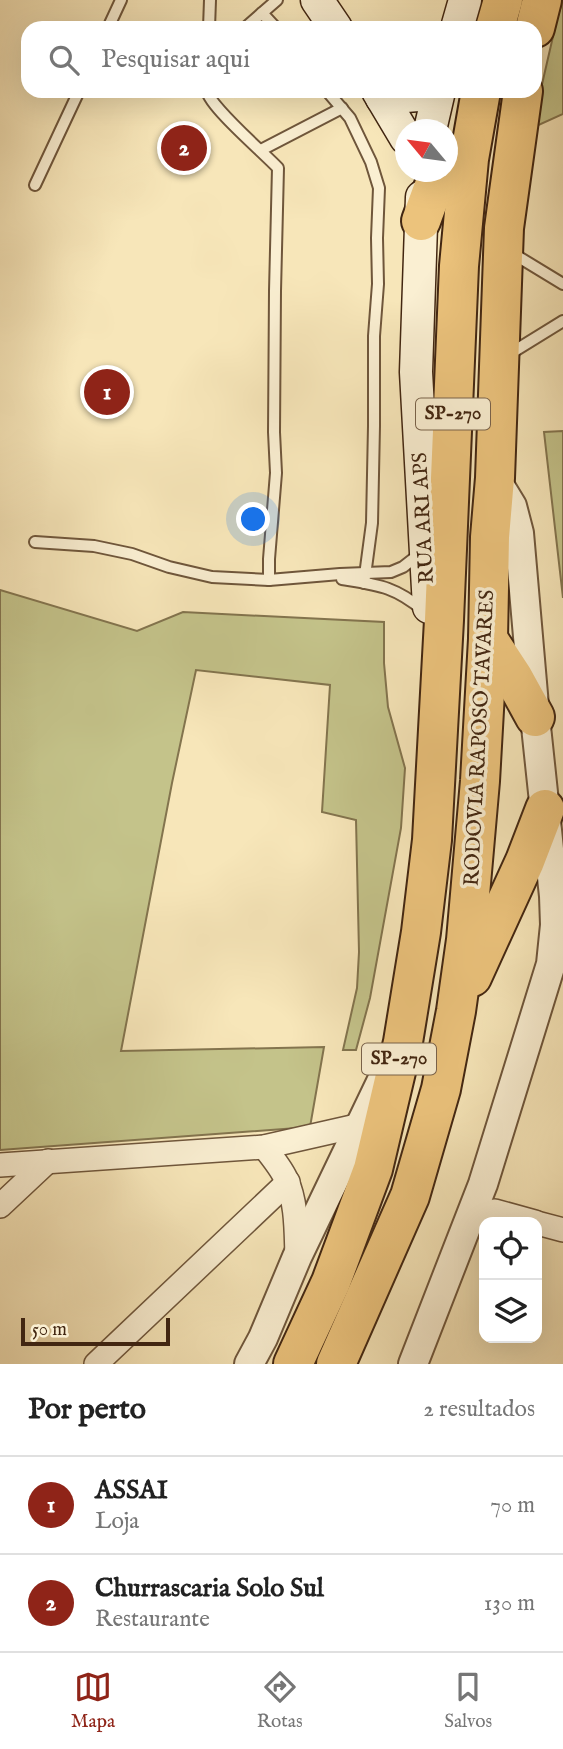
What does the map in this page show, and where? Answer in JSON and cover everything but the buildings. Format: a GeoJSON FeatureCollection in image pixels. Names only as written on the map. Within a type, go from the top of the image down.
{"type":"FeatureCollection","features":[{"type":"Feature","properties":{"kind":"highway"},"geometry":{"type":"LineString","coordinates":[[497,21],[503,0]]}},
{"type":"Feature","properties":{"kind":"highway"},"geometry":{"type":"LineString","coordinates":[[537,21],[542,0]]}},
{"type":"Feature","properties":{"kind":"highway"},"geometry":{"type":"LineString","coordinates":[[458,123],[469,98]]}},
{"type":"Feature","properties":{"kind":"highway","name":"RODOVIA RAPOSO TAVARES"},"geometry":{"type":"LineString","coordinates":[[293,1364],[331,1282],[373,1169],[403,1042],[421,932],[432,840],[459,266],[469,159],[480,98]]}},
{"type":"Feature","properties":{"kind":"highway","name":"RODOVIA RAPOSO TAVARES"},"geometry":{"type":"LineString","coordinates":[[336,1364],[410,1196],[441,1089],[456,1011],[473,868],[488,639],[504,228],[522,98]]}},
{"type":"Feature","properties":{"kind":"highway"},"geometry":{"type":"LineString","coordinates":[[421,221],[435,182]]}},
{"type":"Feature","properties":{"kind":"highway"},"geometry":{"type":"LineString","coordinates":[[488,639],[535,718]]}},
{"type":"Feature","properties":{"kind":"highway"},"geometry":{"type":"LineString","coordinates":[[456,1011],[525,861],[545,809]]}},
{"type":"Feature","properties":{"kind":"main road"},"geometry":{"type":"LineString","coordinates":[[317,0],[331,21]]}},
{"type":"Feature","properties":{"kind":"main road"},"geometry":{"type":"LineString","coordinates":[[459,21],[465,0]]}},
{"type":"Feature","properties":{"kind":"main road"},"geometry":{"type":"LineString","coordinates":[[382,98],[395,120]]}},
{"type":"Feature","properties":{"kind":"main road"},"geometry":{"type":"LineString","coordinates":[[433,119],[437,98]]}},
{"type":"Feature","properties":{"kind":"main road","name":"RUA ARI APS"},"geometry":{"type":"LineString","coordinates":[[422,182],[416,372],[437,738]]}},
{"type":"Feature","properties":{"kind":"street"},"geometry":{"type":"LineString","coordinates":[[413,1364],[483,1184],[551,964],[555,925],[519,533],[512,506],[495,478]]}},
{"type":"Feature","properties":{"kind":"street"},"geometry":{"type":"LineString","coordinates":[[249,1364],[263,1338],[297,1257],[403,1042]]}},
{"type":"Feature","properties":{"kind":"street"},"geometry":{"type":"LineString","coordinates":[[0,1165],[264,1147],[361,1125]]}},
{"type":"Feature","properties":{"kind":"street"},"geometry":{"type":"LineString","coordinates":[[264,1147],[288,1182],[296,1218],[297,1257]]}},
{"type":"Feature","properties":{"kind":"street"},"geometry":{"type":"LineString","coordinates":[[0,1206],[48,1161]]}},
{"type":"Feature","properties":{"kind":"street"},"geometry":{"type":"LineString","coordinates":[[96,1364],[288,1182]]}},
{"type":"Feature","properties":{"kind":"street"},"geometry":{"type":"LineString","coordinates":[[483,1184],[495,1211]]}},
{"type":"Feature","properties":{"kind":"street"},"geometry":{"type":"LineString","coordinates":[[467,1226],[495,1211],[516,1217]]}},
{"type":"Feature","properties":{"kind":"street"},"geometry":{"type":"LineString","coordinates":[[542,1225],[563,1230]]}},
{"type":"Feature","properties":{"kind":"lane"},"geometry":{"type":"LineString","coordinates":[[111,21],[121,0]]}},
{"type":"Feature","properties":{"kind":"lane"},"geometry":{"type":"LineString","coordinates":[[210,21],[211,0]]}},
{"type":"Feature","properties":{"kind":"lane"},"geometry":{"type":"LineString","coordinates":[[253,21],[277,0]]}},
{"type":"Feature","properties":{"kind":"lane"},"geometry":{"type":"LineString","coordinates":[[262,13],[269,21]]}},
{"type":"Feature","properties":{"kind":"lane"},"geometry":{"type":"LineString","coordinates":[[36,185],[76,98]]}},
{"type":"Feature","properties":{"kind":"lane"},"geometry":{"type":"LineString","coordinates":[[209,98],[278,168],[275,254],[276,473],[269,580]]}},
{"type":"Feature","properties":{"kind":"lane"},"geometry":{"type":"LineString","coordinates":[[333,98],[350,118],[371,162],[379,188],[378,284],[374,336],[373,499],[365,578]]}},
{"type":"Feature","properties":{"kind":"lane"},"geometry":{"type":"LineString","coordinates":[[261,150],[342,108]]}},
{"type":"Feature","properties":{"kind":"lane"},"geometry":{"type":"LineString","coordinates":[[504,248],[563,284]]}},
{"type":"Feature","properties":{"kind":"lane"},"geometry":{"type":"LineString","coordinates":[[500,360],[563,321]]}},
{"type":"Feature","properties":{"kind":"lane"},"geometry":{"type":"LineString","coordinates":[[35,542],[94,546],[212,577],[269,580],[311,577],[365,578],[395,571],[426,549]]}},
{"type":"Feature","properties":{"kind":"lane"},"geometry":{"type":"LineString","coordinates":[[365,578],[409,598],[429,615]]}},
{"type":"Feature","properties":{"kind":"shaded area"},"geometry":{"type":"Polygon","coordinates":[[[563,0],[563,114],[532,128],[539,98],[542,98],[542,84],[563,0]]]}},
{"type":"Feature","properties":{"kind":"shaded area"},"geometry":{"type":"Polygon","coordinates":[[[563,431],[563,598],[544,432],[563,431]]]}},
{"type":"Feature","properties":{"kind":"shaded area"},"geometry":{"type":"Polygon","coordinates":[[[0,590],[137,631],[183,612],[384,622],[388,707],[405,768],[401,828],[370,998],[356,1050],[343,1050],[357,988],[359,952],[356,820],[322,812],[330,685],[196,670],[121,1051],[324,1047],[310,1127],[0,1150],[0,590]]]}},
{"type":"Feature","properties":{"kind":"place","name":"Churrascaria Solo Sul"},"geometry":{"type":"Point","coordinates":[184,148]}},
{"type":"Feature","properties":{"kind":"place","name":"ASSAI"},"geometry":{"type":"Point","coordinates":[107,392]}}]}
